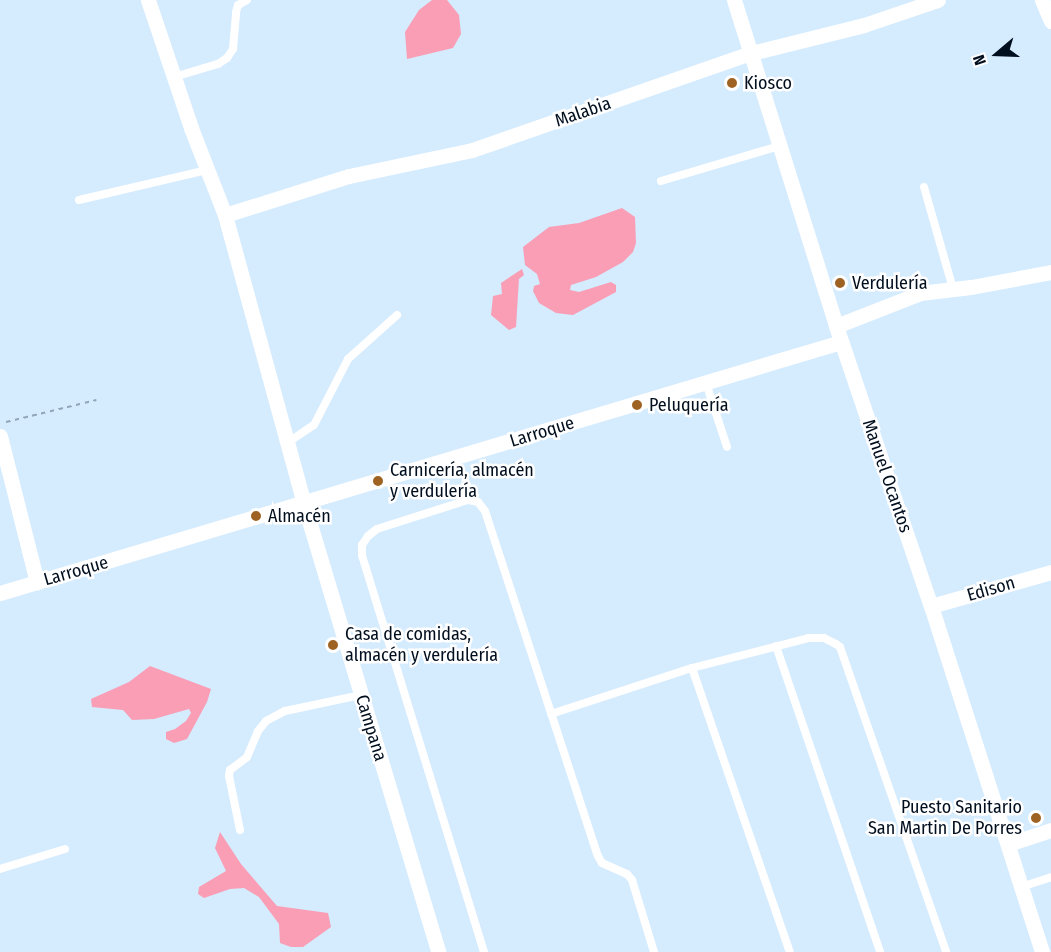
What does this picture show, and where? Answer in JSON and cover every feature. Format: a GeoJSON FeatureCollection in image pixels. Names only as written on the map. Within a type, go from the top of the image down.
{"type":"FeatureCollection","features":[{"type":"Feature","properties":{"kind":"street","name":"Campana"},"geometry":{"type":"LineString","coordinates":[[148,0],[225,215],[304,504],[438,952]]}},
{"type":"Feature","properties":{"kind":"street","name":"Manuel Ocantos"},"geometry":{"type":"LineString","coordinates":[[734,0],[836,326],[931,606],[1042,952]]}},
{"type":"Feature","properties":{"kind":"street","name":"Malabia"},"geometry":{"type":"LineString","coordinates":[[225,215],[349,176],[472,150],[751,53],[864,24],[938,0]]}},
{"type":"Feature","properties":{"kind":"street"},"geometry":{"type":"LineString","coordinates":[[1042,0],[1051,21]]}},
{"type":"Feature","properties":{"kind":"street"},"geometry":{"type":"LineString","coordinates":[[836,326],[920,293],[953,290],[1051,272]]}},
{"type":"Feature","properties":{"kind":"street","name":"Larroque"},"geometry":{"type":"LineString","coordinates":[[0,593],[842,342]]}},
{"type":"Feature","properties":{"kind":"street"},"geometry":{"type":"LineString","coordinates":[[0,440],[37,582]]}},
{"type":"Feature","properties":{"kind":"street","name":"Edison"},"geometry":{"type":"LineString","coordinates":[[931,606],[1051,572]]}},
{"type":"Feature","properties":{"kind":"street"},"geometry":{"type":"LineString","coordinates":[[1008,844],[1051,830]]}},
{"type":"Feature","properties":{"kind":"lane"},"geometry":{"type":"LineString","coordinates":[[174,77],[218,64],[227,58],[233,49],[238,5],[247,0]]}},
{"type":"Feature","properties":{"kind":"lane"},"geometry":{"type":"LineString","coordinates":[[661,181],[779,146]]}},
{"type":"Feature","properties":{"kind":"lane"},"geometry":{"type":"LineString","coordinates":[[79,200],[207,170]]}},
{"type":"Feature","properties":{"kind":"lane"},"geometry":{"type":"LineString","coordinates":[[924,187],[953,290]]}},
{"type":"Feature","properties":{"kind":"lane"},"geometry":{"type":"LineString","coordinates":[[287,443],[314,425],[348,359],[396,315]]}},
{"type":"Feature","properties":{"kind":"lane"},"geometry":{"type":"LineString","coordinates":[[706,383],[727,447]]}},
{"type":"Feature","properties":{"kind":"lane"},"geometry":{"type":"LineString","coordinates":[[484,952],[362,555],[362,545],[377,529],[468,500],[478,502],[485,511],[598,856],[602,863],[627,874],[632,880],[654,952]]}},
{"type":"Feature","properties":{"kind":"lane"},"geometry":{"type":"LineString","coordinates":[[551,714],[692,668],[809,638],[824,638],[840,647],[946,952]]}},
{"type":"Feature","properties":{"kind":"lane"},"geometry":{"type":"LineString","coordinates":[[776,646],[880,952]]}},
{"type":"Feature","properties":{"kind":"lane"},"geometry":{"type":"LineString","coordinates":[[692,668],[790,952]]}},
{"type":"Feature","properties":{"kind":"lane"},"geometry":{"type":"LineString","coordinates":[[240,830],[229,776],[230,770],[234,764],[248,757],[258,730],[266,721],[285,711],[361,694]]}},
{"type":"Feature","properties":{"kind":"lane"},"geometry":{"type":"LineString","coordinates":[[0,869],[65,849]]}},
{"type":"Feature","properties":{"kind":"lane"},"geometry":{"type":"LineString","coordinates":[[1021,886],[1051,877]]}},
{"type":"Feature","properties":{"kind":"path"},"geometry":{"type":"LineString","coordinates":[[0,423],[96,400]]}},
{"type":"Feature","properties":{"kind":"shaded area"},"geometry":{"type":"Polygon","coordinates":[[[432,0],[447,0],[459,15],[461,34],[453,48],[407,59],[405,32],[419,10],[432,0]]]}},
{"type":"Feature","properties":{"kind":"shaded area"},"geometry":{"type":"Polygon","coordinates":[[[622,208],[635,217],[636,243],[633,252],[623,262],[596,277],[571,285],[570,290],[579,292],[611,282],[616,285],[616,292],[573,315],[556,313],[539,303],[533,291],[534,286],[540,284],[537,274],[525,265],[523,247],[549,227],[579,223],[622,208]]]}},
{"type":"Feature","properties":{"kind":"shaded area"},"geometry":{"type":"Polygon","coordinates":[[[522,269],[524,275],[519,279],[516,327],[509,330],[491,315],[493,296],[502,294],[501,283],[522,269]]]}},
{"type":"Feature","properties":{"kind":"shaded area"},"geometry":{"type":"Polygon","coordinates":[[[150,666],[211,689],[207,702],[187,739],[174,743],[166,739],[166,732],[186,721],[191,713],[189,709],[154,719],[132,720],[123,710],[92,707],[91,699],[129,682],[150,666]]]}},
{"type":"Feature","properties":{"kind":"shaded area"},"geometry":{"type":"Polygon","coordinates":[[[220,832],[241,864],[277,906],[328,913],[331,927],[303,947],[291,947],[280,943],[279,924],[259,897],[244,888],[230,889],[204,898],[198,894],[199,887],[226,871],[215,848],[220,832]]]}},
{"type":"Feature","properties":{"kind":"place","name":"Kiosco"},"geometry":{"type":"Point","coordinates":[732,83]}},
{"type":"Feature","properties":{"kind":"place","name":"Verdulería"},"geometry":{"type":"Point","coordinates":[840,283]}},
{"type":"Feature","properties":{"kind":"place","name":"Peluquería"},"geometry":{"type":"Point","coordinates":[637,405]}},
{"type":"Feature","properties":{"kind":"place","name":"Carnicería, almacén y verdulería"},"geometry":{"type":"Point","coordinates":[378,481]}},
{"type":"Feature","properties":{"kind":"place","name":"Almacén"},"geometry":{"type":"Point","coordinates":[256,516]}},
{"type":"Feature","properties":{"kind":"place","name":"Casa de comidas, almacén y verdulería"},"geometry":{"type":"Point","coordinates":[333,645]}},
{"type":"Feature","properties":{"kind":"place","name":"Puesto Sanitario San Martin De Porres"},"geometry":{"type":"Point","coordinates":[1036,818]}}]}
